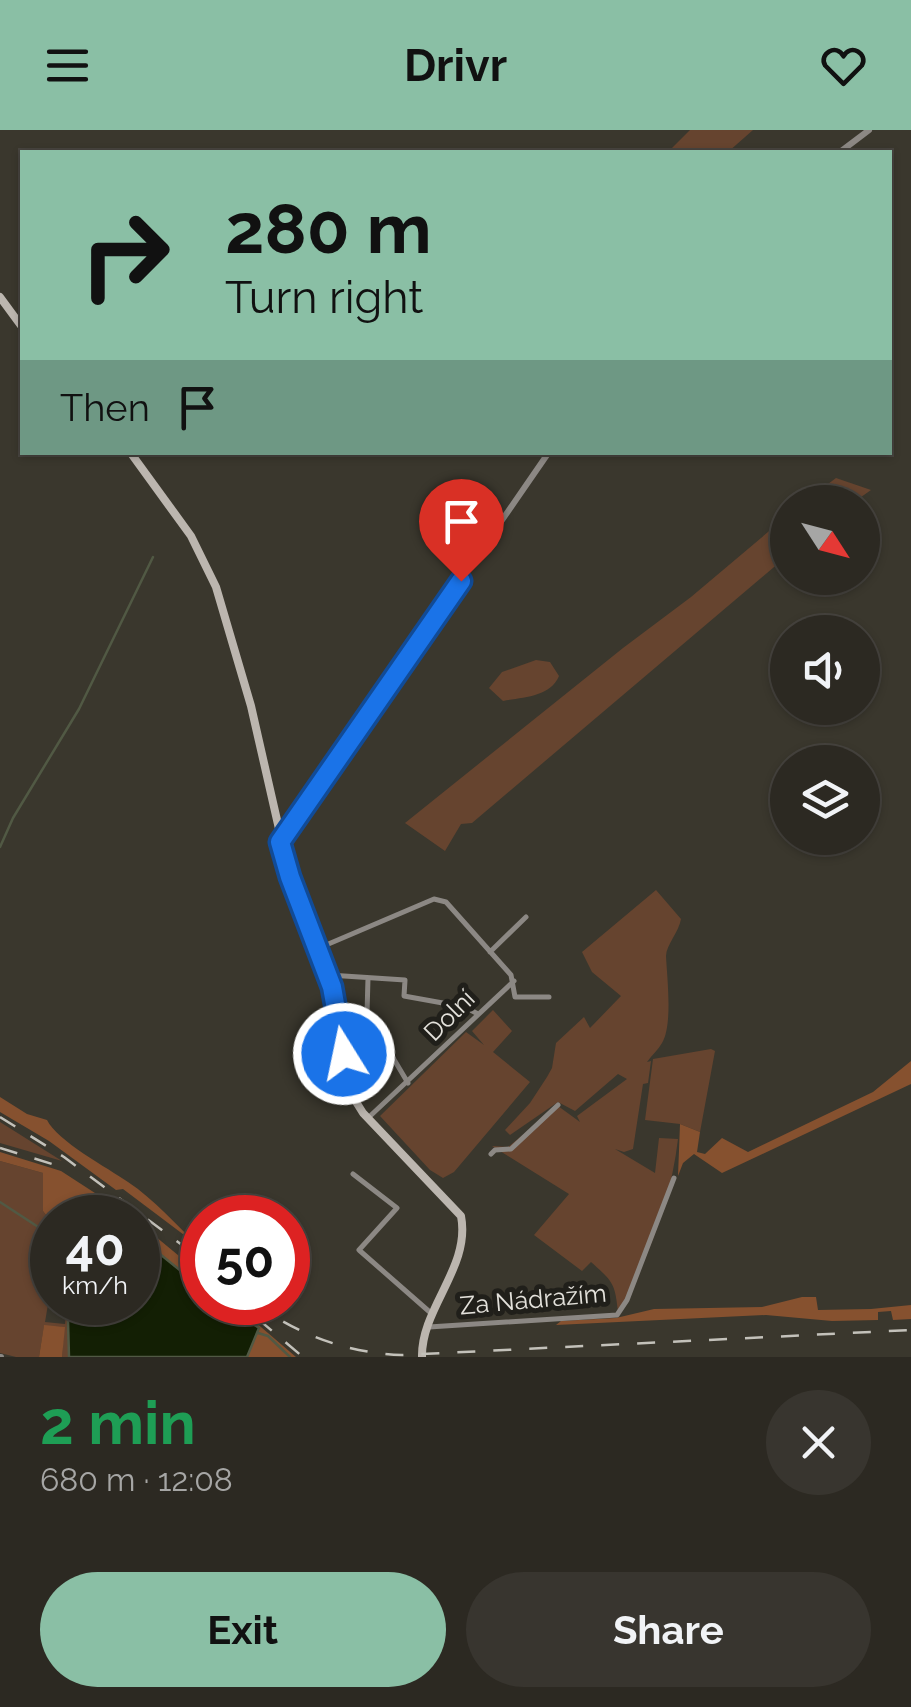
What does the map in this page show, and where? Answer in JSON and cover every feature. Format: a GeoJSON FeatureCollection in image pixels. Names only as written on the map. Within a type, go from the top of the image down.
{"type":"FeatureCollection","features":[{"type":"Feature","properties":{"kind":"main road"},"geometry":{"type":"LineString","coordinates":[[0,297],[20,324]]}},
{"type":"Feature","properties":{"kind":"main road"},"geometry":{"type":"LineString","coordinates":[[132,455],[207,564],[251,706],[290,877],[329,975],[350,1088],[356,1104],[368,1118]]}},
{"type":"Feature","properties":{"kind":"main road","name":"Za Nádražím"},"geometry":{"type":"LineString","coordinates":[[368,1118],[461,1216],[458,1251],[426,1327],[422,1357]]}},
{"type":"Feature","properties":{"kind":"street"},"geometry":{"type":"LineString","coordinates":[[843,150],[869,130]]}},
{"type":"Feature","properties":{"kind":"street"},"geometry":{"type":"LineString","coordinates":[[280,842],[547,455]]}},
{"type":"Feature","properties":{"kind":"street"},"geometry":{"type":"LineString","coordinates":[[276,827],[291,827]]}},
{"type":"Feature","properties":{"kind":"street"},"geometry":{"type":"LineString","coordinates":[[319,948],[434,898],[446,902],[514,980],[514,997],[550,997]]}},
{"type":"Feature","properties":{"kind":"street"},"geometry":{"type":"LineString","coordinates":[[490,952],[526,918]]}},
{"type":"Feature","properties":{"kind":"street"},"geometry":{"type":"LineString","coordinates":[[329,975],[405,980],[404,996],[464,1007],[478,1014]]}},
{"type":"Feature","properties":{"kind":"street"},"geometry":{"type":"LineString","coordinates":[[368,976],[367,1014],[408,1083]]}},
{"type":"Feature","properties":{"kind":"street","name":"Dolní"},"geometry":{"type":"LineString","coordinates":[[368,1118],[514,980]]}},
{"type":"Feature","properties":{"kind":"street"},"geometry":{"type":"LineString","coordinates":[[491,1154],[511,1149],[558,1105]]}},
{"type":"Feature","properties":{"kind":"street","name":"Za Nádražím"},"geometry":{"type":"LineString","coordinates":[[353,1174],[397,1208],[360,1250],[432,1314]]}},
{"type":"Feature","properties":{"kind":"street","name":"Za Nádražím"},"geometry":{"type":"LineString","coordinates":[[426,1327],[617,1315],[627,1300],[674,1178]]}},
{"type":"Feature","properties":{"kind":"shaded area"},"geometry":{"type":"Polygon","coordinates":[[[690,130],[753,130],[730,150],[672,148],[690,130]]]}},
{"type":"Feature","properties":{"kind":"shaded area"},"geometry":{"type":"Polygon","coordinates":[[[836,478],[856,485],[827,485],[836,478]]]}},
{"type":"Feature","properties":{"kind":"shaded area"},"geometry":{"type":"Polygon","coordinates":[[[770,530],[770,570],[472,823],[461,824],[445,851],[405,823],[623,648],[770,530]]]}},
{"type":"Feature","properties":{"kind":"shaded area"},"geometry":{"type":"Polygon","coordinates":[[[536,660],[550,662],[559,676],[549,688],[536,695],[503,701],[489,688],[502,672],[536,660]]]}},
{"type":"Feature","properties":{"kind":"shaded area"},"geometry":{"type":"Polygon","coordinates":[[[656,890],[681,919],[666,956],[667,1025],[662,1043],[647,1062],[651,1061],[648,1083],[643,1084],[633,1149],[615,1149],[655,1173],[659,1138],[678,1139],[657,1228],[618,1312],[614,1288],[598,1268],[591,1262],[582,1271],[534,1235],[569,1194],[492,1146],[508,1147],[558,1106],[580,1122],[577,1116],[627,1079],[618,1074],[575,1111],[558,1102],[510,1135],[505,1130],[547,1077],[556,1043],[584,1017],[590,1028],[621,996],[592,972],[582,952],[656,890]]]}},
{"type":"Feature","properties":{"kind":"shaded area"},"geometry":{"type":"Polygon","coordinates":[[[493,1010],[512,1031],[493,1052],[530,1082],[454,1172],[443,1178],[430,1170],[380,1116],[466,1032],[484,1045],[472,1031],[493,1010]]]}},
{"type":"Feature","properties":{"kind":"shaded area"},"geometry":{"type":"Polygon","coordinates":[[[715,1051],[700,1132],[680,1124],[645,1120],[653,1059],[715,1051]]]}},
{"type":"Feature","properties":{"kind":"shaded area"},"geometry":{"type":"Polygon","coordinates":[[[911,1061],[911,1084],[722,1173],[694,1154],[683,1163],[678,1176],[680,1124],[700,1132],[697,1152],[705,1154],[722,1138],[748,1152],[873,1092],[911,1061]]]}},
{"type":"Feature","properties":{"kind":"shaded area"},"geometry":{"type":"Polygon","coordinates":[[[0,1097],[27,1114],[47,1120],[72,1145],[146,1195],[116,1190],[49,1141],[0,1112],[0,1097]]]}},
{"type":"Feature","properties":{"kind":"shaded area"},"geometry":{"type":"Polygon","coordinates":[[[0,1122],[62,1161],[0,1143],[0,1122]]]}},
{"type":"Feature","properties":{"kind":"shaded area"},"geometry":{"type":"Polygon","coordinates":[[[0,1152],[61,1171],[98,1195],[43,1195],[43,1173],[0,1161],[0,1152]]]}},
{"type":"Feature","properties":{"kind":"shaded area"},"geometry":{"type":"Polygon","coordinates":[[[0,1161],[43,1173],[43,1195],[30,1195],[30,1325],[68,1325],[69,1357],[62,1357],[64,1327],[44,1326],[39,1357],[0,1353],[0,1161]]]}},
{"type":"Feature","properties":{"kind":"shaded area"},"geometry":{"type":"Polygon","coordinates":[[[160,1209],[180,1228],[180,1232],[160,1217],[160,1209]]]}},
{"type":"Feature","properties":{"kind":"shaded area"},"geometry":{"type":"Polygon","coordinates":[[[160,1240],[180,1257],[180,1270],[160,1254],[160,1240]]]}},
{"type":"Feature","properties":{"kind":"shaded area"},"geometry":{"type":"Polygon","coordinates":[[[160,1254],[180,1270],[180,1325],[259,1328],[247,1357],[69,1357],[68,1325],[160,1325],[160,1254]]]}},
{"type":"Feature","properties":{"kind":"shaded area"},"geometry":{"type":"Polygon","coordinates":[[[816,1297],[818,1310],[911,1305],[911,1319],[893,1320],[891,1311],[878,1312],[878,1320],[832,1321],[766,1315],[556,1325],[561,1321],[616,1318],[654,1309],[762,1307],[816,1297]]]}},
{"type":"Feature","properties":{"kind":"shaded area"},"geometry":{"type":"Polygon","coordinates":[[[44,1325],[65,1327],[62,1357],[39,1357],[44,1325]]]}},
{"type":"Feature","properties":{"kind":"shaded area"},"geometry":{"type":"Polygon","coordinates":[[[255,1325],[259,1325],[296,1357],[247,1357],[259,1328],[255,1325]]]}},
{"type":"Feature","properties":{"kind":"waterway"},"geometry":{"type":"LineString","coordinates":[[0,847],[13,818],[79,709],[153,557]]}},
{"type":"Feature","properties":{"kind":"waterway"},"geometry":{"type":"LineString","coordinates":[[0,1202],[30,1222]]}},
{"type":"Feature","properties":{"kind":"waterway"},"geometry":{"type":"LineString","coordinates":[[258,1333],[268,1336],[290,1357]]}},
{"type":"Feature","properties":{"kind":"railway"},"geometry":{"type":"LineString","coordinates":[[0,1117],[64,1157],[180,1244]]}},
{"type":"Feature","properties":{"kind":"railway"},"geometry":{"type":"LineString","coordinates":[[0,1148],[62,1167]]}},
{"type":"Feature","properties":{"kind":"railway"},"geometry":{"type":"LineString","coordinates":[[265,1325],[303,1357]]}},
{"type":"Feature","properties":{"kind":"railway"},"geometry":{"type":"LineString","coordinates":[[290,1325],[343,1346],[402,1355],[911,1330]]}},
{"type":"Feature","properties":{"kind":"route"},"geometry":{"type":"LineString","coordinates":[[344,1054],[332,987],[280,842],[461,581]]}}]}
